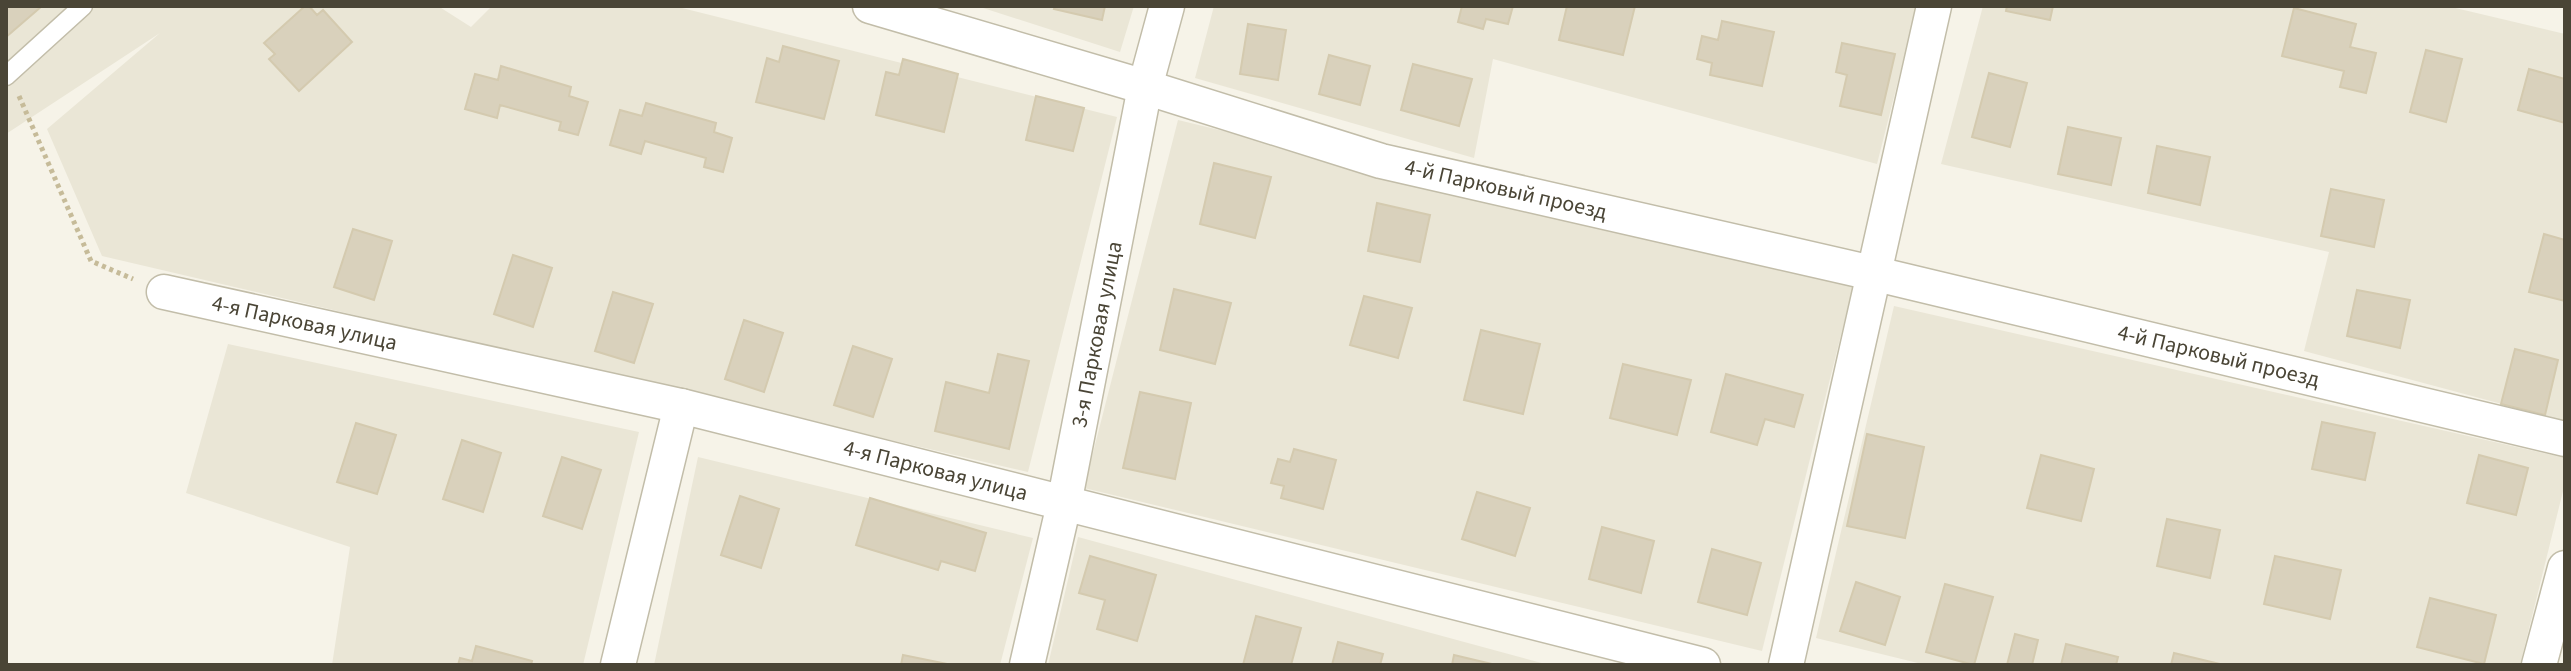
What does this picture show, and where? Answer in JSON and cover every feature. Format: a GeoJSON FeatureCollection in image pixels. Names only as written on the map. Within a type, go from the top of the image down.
{"type":"FeatureCollection","features":[{"type":"Feature","properties":{"kind":"street","name":"4-й Парковый проезд"},"geometry":{"type":"LineString","coordinates":[[870,6],[1381,161],[1872,273],[2565,439]]}},
{"type":"Feature","properties":{"kind":"street","name":"3-я Парковая улица"},"geometry":{"type":"LineString","coordinates":[[1027,665],[1064,504],[1145,87],[1167,6]]}},
{"type":"Feature","properties":{"kind":"street"},"geometry":{"type":"LineString","coordinates":[[1786,665],[1934,6]]}},
{"type":"Feature","properties":{"kind":"street","name":"4-я Парковая улица"},"geometry":{"type":"LineString","coordinates":[[164,292],[681,406],[1703,665]]}},
{"type":"Feature","properties":{"kind":"street"},"geometry":{"type":"LineString","coordinates":[[618,665],[681,406]]}},
{"type":"Feature","properties":{"kind":"street"},"geometry":{"type":"LineString","coordinates":[[2539,665],[2565,568]]}},
{"type":"Feature","properties":{"kind":"lane"},"geometry":{"type":"LineString","coordinates":[[8,74],[83,6]]}},
{"type":"Feature","properties":{"kind":"path"},"geometry":{"type":"LineString","coordinates":[[8,74],[91,261],[164,292]]}},
{"type":"Feature","properties":{"kind":"shaded area"},"geometry":{"type":"Polygon","coordinates":[[[6,6],[438,6],[471,27],[492,6],[674,6],[1117,117],[1028,472],[102,256],[47,129],[160,33],[6,134],[6,6]]]}},
{"type":"Feature","properties":{"kind":"shaded area"},"geometry":{"type":"Polygon","coordinates":[[[977,6],[1134,6],[1120,52],[977,6]]]}},
{"type":"Feature","properties":{"kind":"shaded area"},"geometry":{"type":"Polygon","coordinates":[[[1214,6],[1917,6],[1877,164],[1493,59],[1474,158],[1195,78],[1214,6]]]}},
{"type":"Feature","properties":{"kind":"shaded area"},"geometry":{"type":"Polygon","coordinates":[[[1983,6],[2447,6],[2565,34],[2565,421],[2304,351],[2329,252],[1941,164],[1983,6]]]}},
{"type":"Feature","properties":{"kind":"shaded area"},"geometry":{"type":"Polygon","coordinates":[[[1178,120],[1854,283],[1762,651],[1084,488],[1178,120]]]}},
{"type":"Feature","properties":{"kind":"shaded area"},"geometry":{"type":"Polygon","coordinates":[[[1894,306],[2565,458],[2565,483],[2520,665],[1926,665],[1816,638],[1894,306]]]}},
{"type":"Feature","properties":{"kind":"shaded area"},"geometry":{"type":"Polygon","coordinates":[[[228,344],[639,432],[583,665],[332,665],[350,547],[186,493],[228,344]]]}},
{"type":"Feature","properties":{"kind":"shaded area"},"geometry":{"type":"Polygon","coordinates":[[[698,457],[1033,538],[1000,665],[654,665],[698,457]]]}},
{"type":"Feature","properties":{"kind":"shaded area"},"geometry":{"type":"Polygon","coordinates":[[[1078,537],[1549,665],[1048,665],[1078,537]]]}},
{"type":"Feature","properties":{"kind":"building"},"geometry":{"type":"Polygon","coordinates":[[[6,6],[42,6],[6,37],[6,6]]]}},
{"type":"Feature","properties":{"kind":"building"},"geometry":{"type":"Polygon","coordinates":[[[305,6],[317,15],[323,10],[352,42],[299,91],[269,59],[275,54],[264,43],[305,6]]]}},
{"type":"Feature","properties":{"kind":"building"},"geometry":{"type":"Polygon","coordinates":[[[1055,6],[1105,6],[1102,20],[1054,9],[1055,6]]]}},
{"type":"Feature","properties":{"kind":"building"},"geometry":{"type":"Polygon","coordinates":[[[1462,6],[1513,6],[1508,24],[1486,19],[1483,29],[1458,22],[1462,6]]]}},
{"type":"Feature","properties":{"kind":"building"},"geometry":{"type":"Polygon","coordinates":[[[1567,6],[1635,6],[1623,55],[1559,40],[1567,6]]]}},
{"type":"Feature","properties":{"kind":"building"},"geometry":{"type":"Polygon","coordinates":[[[2007,6],[2053,6],[2050,20],[2006,11],[2007,6]]]}},
{"type":"Feature","properties":{"kind":"building"},"geometry":{"type":"Polygon","coordinates":[[[2294,8],[2356,24],[2350,47],[2376,53],[2366,93],[2340,87],[2344,71],[2282,56],[2294,8]]]}},
{"type":"Feature","properties":{"kind":"building"},"geometry":{"type":"Polygon","coordinates":[[[1722,21],[1774,32],[1762,86],[1710,75],[1712,63],[1697,59],[1702,36],[1718,40],[1722,21]]]}},
{"type":"Feature","properties":{"kind":"building"},"geometry":{"type":"Polygon","coordinates":[[[1248,24],[1286,30],[1278,80],[1240,74],[1248,24]]]}},
{"type":"Feature","properties":{"kind":"building"},"geometry":{"type":"Polygon","coordinates":[[[1842,43],[1895,54],[1881,115],[1840,106],[1847,75],[1836,72],[1842,43]]]}},
{"type":"Feature","properties":{"kind":"building"},"geometry":{"type":"Polygon","coordinates":[[[783,46],[839,61],[824,119],[756,102],[767,58],[779,62],[783,46]]]}},
{"type":"Feature","properties":{"kind":"building"},"geometry":{"type":"Polygon","coordinates":[[[2426,50],[2462,59],[2446,122],[2410,112],[2426,50]]]}},
{"type":"Feature","properties":{"kind":"building"},"geometry":{"type":"Polygon","coordinates":[[[1329,55],[1370,66],[1360,105],[1319,94],[1329,55]]]}},
{"type":"Feature","properties":{"kind":"building"},"geometry":{"type":"Polygon","coordinates":[[[903,59],[958,74],[944,132],[876,115],[886,72],[899,75],[903,59]]]}},
{"type":"Feature","properties":{"kind":"building"},"geometry":{"type":"Polygon","coordinates":[[[1413,64],[1472,79],[1459,126],[1401,110],[1413,64]]]}},
{"type":"Feature","properties":{"kind":"building"},"geometry":{"type":"Polygon","coordinates":[[[501,66],[571,87],[569,96],[588,102],[578,135],[559,130],[561,122],[500,105],[497,118],[465,109],[475,74],[498,80],[501,66]]]}},
{"type":"Feature","properties":{"kind":"building"},"geometry":{"type":"Polygon","coordinates":[[[2529,69],[2565,79],[2565,123],[2518,110],[2529,69]]]}},
{"type":"Feature","properties":{"kind":"building"},"geometry":{"type":"Polygon","coordinates":[[[1989,73],[2027,83],[2010,147],[1972,137],[1989,73]]]}},
{"type":"Feature","properties":{"kind":"building"},"geometry":{"type":"Polygon","coordinates":[[[1036,96],[1084,108],[1073,151],[1026,140],[1036,96]]]}},
{"type":"Feature","properties":{"kind":"building"},"geometry":{"type":"Polygon","coordinates":[[[646,103],[716,123],[714,132],[732,138],[723,172],[704,167],[706,158],[645,141],[641,154],[610,145],[620,110],[642,116],[646,103]]]}},
{"type":"Feature","properties":{"kind":"building"},"geometry":{"type":"Polygon","coordinates":[[[2068,127],[2121,138],[2111,185],[2058,174],[2068,127]]]}},
{"type":"Feature","properties":{"kind":"building"},"geometry":{"type":"Polygon","coordinates":[[[2157,146],[2210,157],[2200,205],[2148,193],[2157,146]]]}},
{"type":"Feature","properties":{"kind":"building"},"geometry":{"type":"Polygon","coordinates":[[[1214,163],[1271,177],[1255,238],[1200,224],[1214,163]]]}},
{"type":"Feature","properties":{"kind":"building"},"geometry":{"type":"Polygon","coordinates":[[[2331,189],[2384,200],[2374,247],[2321,236],[2331,189]]]}},
{"type":"Feature","properties":{"kind":"building"},"geometry":{"type":"Polygon","coordinates":[[[1377,203],[1430,215],[1420,262],[1368,251],[1377,203]]]}},
{"type":"Feature","properties":{"kind":"building"},"geometry":{"type":"Polygon","coordinates":[[[353,229],[392,241],[374,300],[334,287],[353,229]]]}},
{"type":"Feature","properties":{"kind":"building"},"geometry":{"type":"Polygon","coordinates":[[[2544,234],[2565,240],[2565,301],[2529,292],[2544,234]]]}},
{"type":"Feature","properties":{"kind":"building"},"geometry":{"type":"Polygon","coordinates":[[[513,255],[552,268],[533,327],[494,314],[513,255]]]}},
{"type":"Feature","properties":{"kind":"building"},"geometry":{"type":"Polygon","coordinates":[[[1174,289],[1231,303],[1215,364],[1160,350],[1174,289]]]}},
{"type":"Feature","properties":{"kind":"building"},"geometry":{"type":"Polygon","coordinates":[[[2357,290],[2410,300],[2400,348],[2347,336],[2357,290]]]}},
{"type":"Feature","properties":{"kind":"building"},"geometry":{"type":"Polygon","coordinates":[[[613,292],[653,304],[634,363],[595,351],[613,292]]]}},
{"type":"Feature","properties":{"kind":"building"},"geometry":{"type":"Polygon","coordinates":[[[1364,296],[1412,308],[1398,358],[1350,345],[1364,296]]]}},
{"type":"Feature","properties":{"kind":"building"},"geometry":{"type":"Polygon","coordinates":[[[744,320],[783,333],[764,392],[725,379],[744,320]]]}},
{"type":"Feature","properties":{"kind":"building"},"geometry":{"type":"Polygon","coordinates":[[[1481,330],[1540,344],[1523,414],[1464,400],[1481,330]]]}},
{"type":"Feature","properties":{"kind":"building"},"geometry":{"type":"Polygon","coordinates":[[[853,346],[892,359],[873,417],[834,405],[853,346]]]}},
{"type":"Feature","properties":{"kind":"building"},"geometry":{"type":"Polygon","coordinates":[[[2515,349],[2558,360],[2545,415],[2501,404],[2515,349]]]}},
{"type":"Feature","properties":{"kind":"building"},"geometry":{"type":"Polygon","coordinates":[[[998,354],[1029,361],[1009,449],[935,431],[946,382],[989,393],[998,354]]]}},
{"type":"Feature","properties":{"kind":"building"},"geometry":{"type":"Polygon","coordinates":[[[1623,364],[1691,380],[1677,435],[1610,418],[1623,364]]]}},
{"type":"Feature","properties":{"kind":"building"},"geometry":{"type":"Polygon","coordinates":[[[1726,374],[1803,395],[1794,427],[1765,419],[1757,445],[1711,432],[1726,374]]]}},
{"type":"Feature","properties":{"kind":"building"},"geometry":{"type":"Polygon","coordinates":[[[1140,392],[1191,403],[1175,479],[1123,468],[1140,392]]]}},
{"type":"Feature","properties":{"kind":"building"},"geometry":{"type":"Polygon","coordinates":[[[2322,422],[2375,433],[2365,480],[2312,469],[2322,422]]]}},
{"type":"Feature","properties":{"kind":"building"},"geometry":{"type":"Polygon","coordinates":[[[356,423],[396,435],[377,494],[337,482],[356,423]]]}},
{"type":"Feature","properties":{"kind":"building"},"geometry":{"type":"Polygon","coordinates":[[[1867,434],[1924,447],[1905,538],[1847,526],[1867,434]]]}},
{"type":"Feature","properties":{"kind":"building"},"geometry":{"type":"Polygon","coordinates":[[[462,440],[501,453],[483,512],[443,499],[462,440]]]}},
{"type":"Feature","properties":{"kind":"building"},"geometry":{"type":"Polygon","coordinates":[[[1294,449],[1336,460],[1323,509],[1281,498],[1284,486],[1271,483],[1278,459],[1290,462],[1294,449]]]}},
{"type":"Feature","properties":{"kind":"building"},"geometry":{"type":"Polygon","coordinates":[[[2041,455],[2094,469],[2081,521],[2027,508],[2041,455]]]}},
{"type":"Feature","properties":{"kind":"building"},"geometry":{"type":"Polygon","coordinates":[[[2479,455],[2528,468],[2516,515],[2467,503],[2479,455]]]}},
{"type":"Feature","properties":{"kind":"building"},"geometry":{"type":"Polygon","coordinates":[[[562,457],[601,470],[582,529],[543,516],[562,457]]]}},
{"type":"Feature","properties":{"kind":"building"},"geometry":{"type":"Polygon","coordinates":[[[1477,492],[1530,508],[1515,556],[1462,539],[1477,492]]]}},
{"type":"Feature","properties":{"kind":"building"},"geometry":{"type":"Polygon","coordinates":[[[740,496],[779,509],[761,568],[721,555],[740,496]]]}},
{"type":"Feature","properties":{"kind":"building"},"geometry":{"type":"Polygon","coordinates":[[[870,498],[986,533],[975,571],[941,561],[938,570],[856,545],[870,498]]]}},
{"type":"Feature","properties":{"kind":"building"},"geometry":{"type":"Polygon","coordinates":[[[2167,519],[2220,530],[2210,578],[2157,566],[2167,519]]]}},
{"type":"Feature","properties":{"kind":"building"},"geometry":{"type":"Polygon","coordinates":[[[1602,527],[1654,541],[1641,593],[1589,579],[1602,527]]]}},
{"type":"Feature","properties":{"kind":"building"},"geometry":{"type":"Polygon","coordinates":[[[1712,549],[1761,563],[1747,615],[1698,602],[1712,549]]]}},
{"type":"Feature","properties":{"kind":"building"},"geometry":{"type":"Polygon","coordinates":[[[1090,556],[1156,575],[1137,641],[1097,629],[1105,600],[1079,593],[1090,556]]]}},
{"type":"Feature","properties":{"kind":"building"},"geometry":{"type":"Polygon","coordinates":[[[2275,556],[2341,570],[2330,619],[2264,604],[2275,556]]]}},
{"type":"Feature","properties":{"kind":"building"},"geometry":{"type":"Polygon","coordinates":[[[1856,582],[1900,597],[1885,645],[1840,631],[1856,582]]]}},
{"type":"Feature","properties":{"kind":"building"},"geometry":{"type":"Polygon","coordinates":[[[1945,584],[1993,597],[1974,665],[1926,652],[1945,584]]]}},
{"type":"Feature","properties":{"kind":"building"},"geometry":{"type":"Polygon","coordinates":[[[2430,598],[2496,615],[2484,664],[2417,647],[2430,598]]]}},
{"type":"Feature","properties":{"kind":"building"},"geometry":{"type":"Polygon","coordinates":[[[1256,616],[1301,628],[1291,665],[1243,665],[1256,616]]]}},
{"type":"Feature","properties":{"kind":"building"},"geometry":{"type":"Polygon","coordinates":[[[2015,634],[2038,640],[2032,665],[2007,665],[2015,634]]]}},
{"type":"Feature","properties":{"kind":"building"},"geometry":{"type":"Polygon","coordinates":[[[1338,642],[1383,654],[1380,665],[1332,665],[1338,642]]]}},
{"type":"Feature","properties":{"kind":"building"},"geometry":{"type":"Polygon","coordinates":[[[2066,644],[2118,657],[2116,665],[2061,665],[2066,644]]]}},
{"type":"Feature","properties":{"kind":"building"},"geometry":{"type":"Polygon","coordinates":[[[476,646],[532,661],[531,665],[458,665],[460,658],[472,661],[476,646]]]}},
{"type":"Feature","properties":{"kind":"building"},"geometry":{"type":"Polygon","coordinates":[[[2174,653],[2224,665],[2171,665],[2174,653]]]}},
{"type":"Feature","properties":{"kind":"building"},"geometry":{"type":"Polygon","coordinates":[[[903,655],[952,665],[901,665],[903,655]]]}},
{"type":"Feature","properties":{"kind":"building"},"geometry":{"type":"Polygon","coordinates":[[[1454,655],[1496,665],[1452,665],[1454,655]]]}}]}
